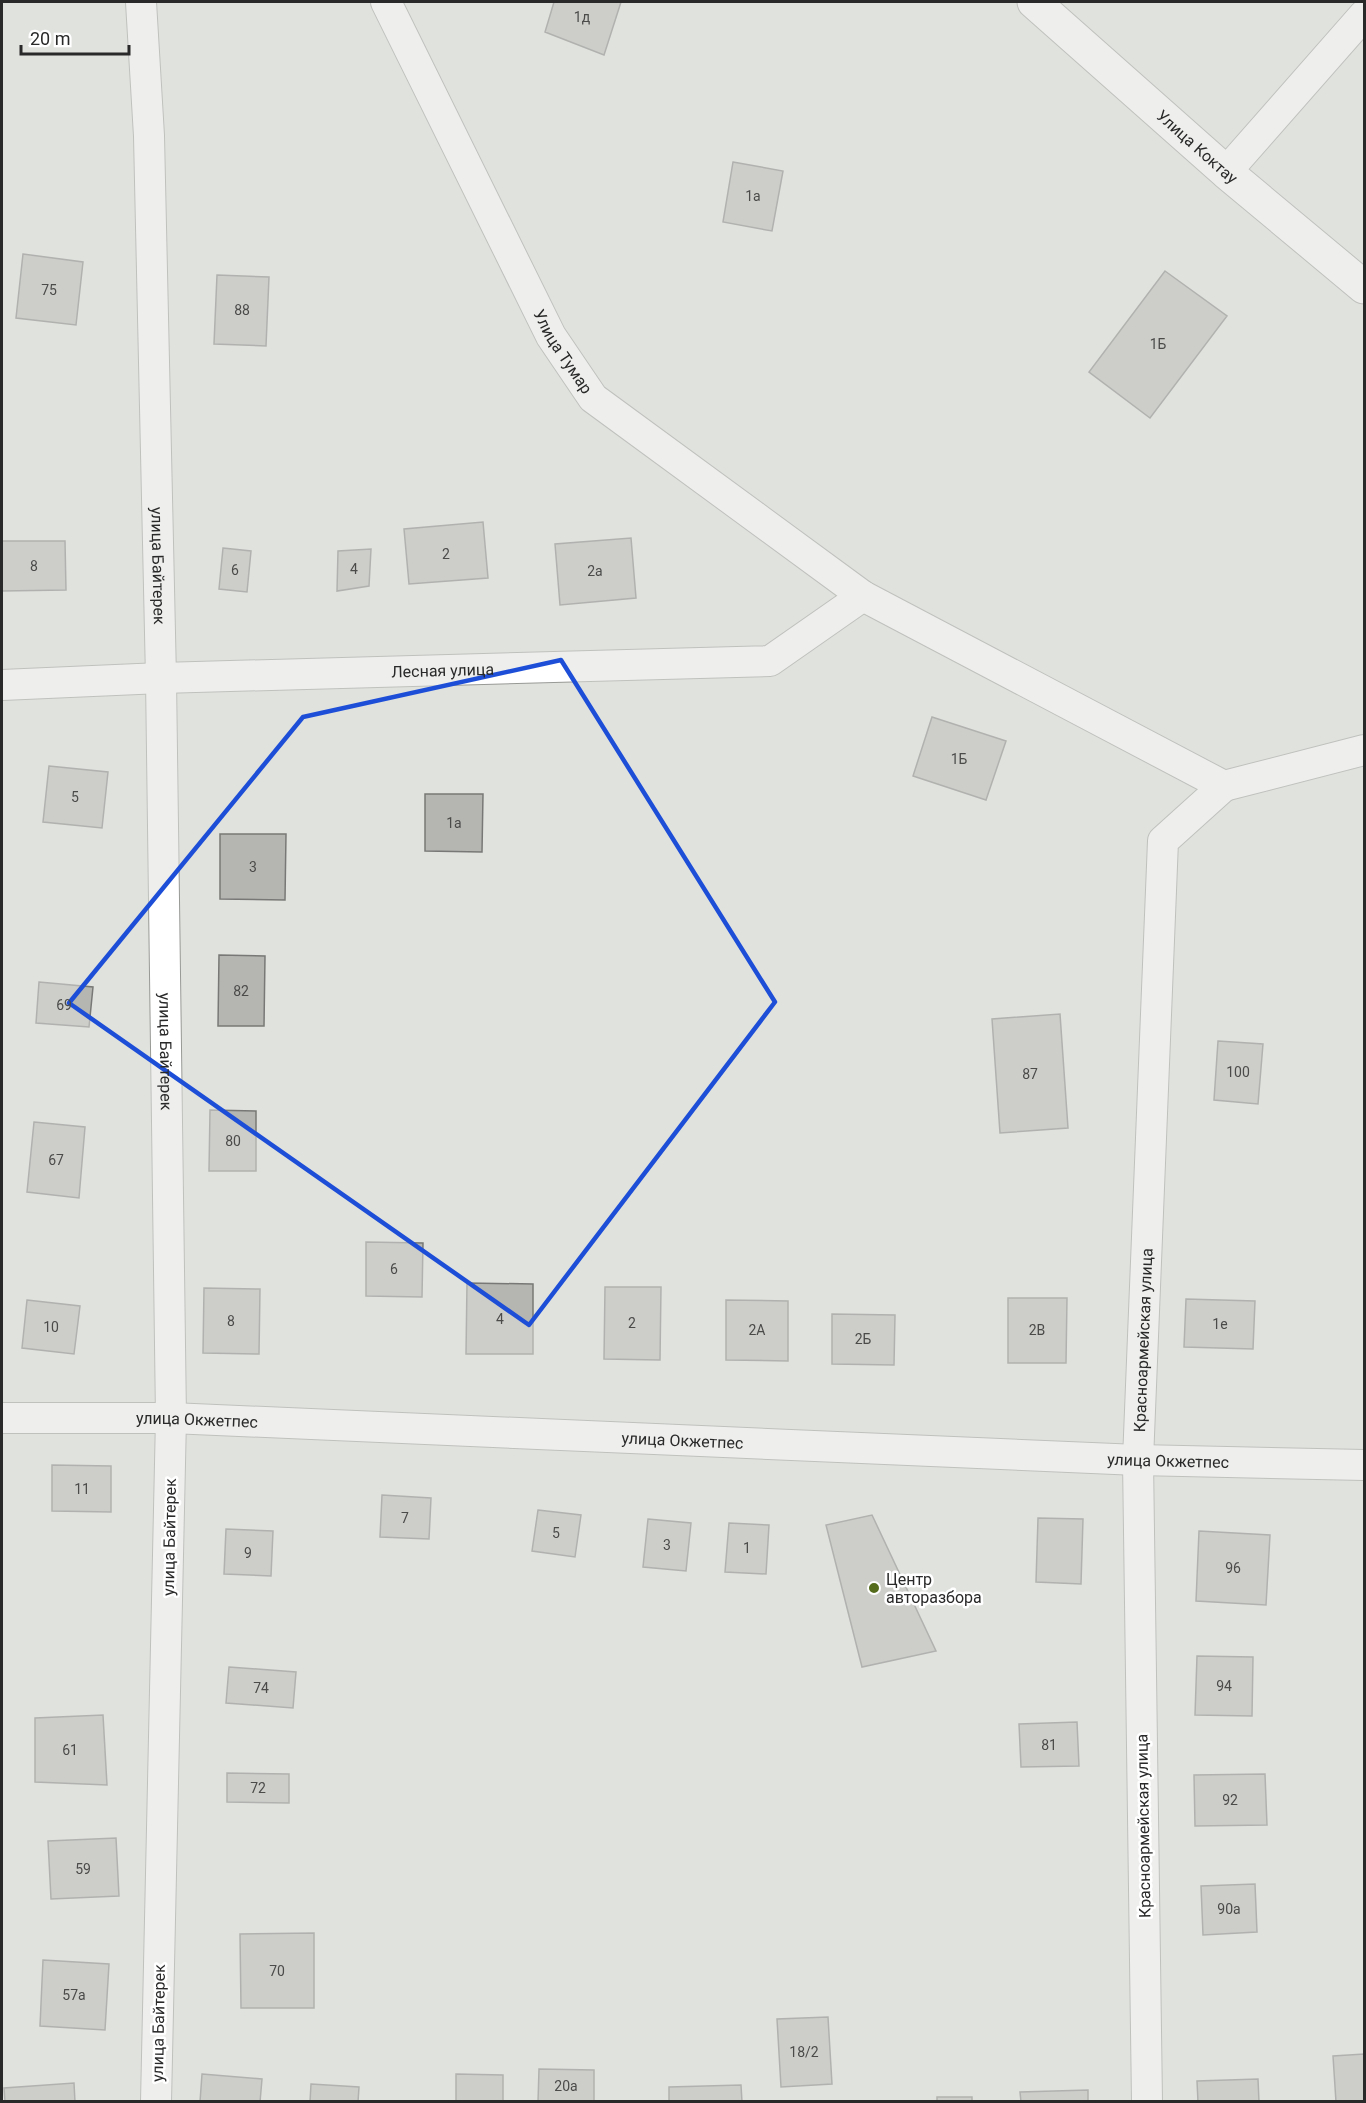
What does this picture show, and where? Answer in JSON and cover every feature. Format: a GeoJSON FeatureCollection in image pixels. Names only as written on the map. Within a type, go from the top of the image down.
{"type":"FeatureCollection","features":[{"type":"Feature","properties":{"kind":"street","name":"улица Байтерек"},"geometry":{"type":"LineString","coordinates":[[141,2],[149,136],[161,678],[171,1418],[156,2102]]}},
{"type":"Feature","properties":{"kind":"street","name":"Улица Тумар"},"geometry":{"type":"LineString","coordinates":[[386,2],[551,336],[593,398],[863,596],[1224,786]]}},
{"type":"Feature","properties":{"kind":"street","name":"Улица Коктау"},"geometry":{"type":"LineString","coordinates":[[1034,2],[1226,172],[1365,287]]}},
{"type":"Feature","properties":{"kind":"street"},"geometry":{"type":"LineString","coordinates":[[1226,172],[1365,15]]}},
{"type":"Feature","properties":{"kind":"street","name":"Лесная улица"},"geometry":{"type":"LineString","coordinates":[[2,686],[161,678],[770,661],[863,596]]}},
{"type":"Feature","properties":{"kind":"street"},"geometry":{"type":"LineString","coordinates":[[1224,786],[1361,754]]}},
{"type":"Feature","properties":{"kind":"street","name":"Красноармейская улица"},"geometry":{"type":"LineString","coordinates":[[1147,2102],[1138,1460],[1163,841],[1224,786]]}},
{"type":"Feature","properties":{"kind":"street","name":"улица Окжетпес"},"geometry":{"type":"LineString","coordinates":[[2,1419],[171,1418],[1138,1460],[1365,1465]]}},
{"type":"Feature","properties":{"kind":"highlighted area"},"geometry":{"type":"Polygon","coordinates":[[[561,660],[775,1002],[529,1325],[69,1003],[303,717],[561,660]]]}},
{"type":"Feature","properties":{"kind":"building"},"geometry":{"type":"Polygon","coordinates":[[[554,2],[621,2],[604,55],[545,32],[554,2]]]}},
{"type":"Feature","properties":{"kind":"building"},"geometry":{"type":"Polygon","coordinates":[[[733,162],[783,171],[772,231],[723,222],[733,162]]]}},
{"type":"Feature","properties":{"kind":"building"},"geometry":{"type":"Polygon","coordinates":[[[23,254],[83,262],[76,325],[16,318],[23,254]]]}},
{"type":"Feature","properties":{"kind":"building"},"geometry":{"type":"Polygon","coordinates":[[[1165,271],[1227,316],[1150,418],[1089,372],[1165,271]]]}},
{"type":"Feature","properties":{"kind":"building"},"geometry":{"type":"Polygon","coordinates":[[[217,275],[269,277],[266,346],[214,344],[217,275]]]}},
{"type":"Feature","properties":{"kind":"building"},"geometry":{"type":"Polygon","coordinates":[[[483,522],[488,578],[409,584],[404,529],[483,522]]]}},
{"type":"Feature","properties":{"kind":"building"},"geometry":{"type":"Polygon","coordinates":[[[631,538],[636,598],[560,605],[555,544],[631,538]]]}},
{"type":"Feature","properties":{"kind":"building"},"geometry":{"type":"Polygon","coordinates":[[[2,541],[65,541],[66,590],[2,591],[2,541]]]}},
{"type":"Feature","properties":{"kind":"building"},"geometry":{"type":"Polygon","coordinates":[[[223,548],[251,551],[247,592],[219,589],[223,548]]]}},
{"type":"Feature","properties":{"kind":"building"},"geometry":{"type":"Polygon","coordinates":[[[371,549],[369,586],[337,591],[338,551],[371,549]]]}},
{"type":"Feature","properties":{"kind":"building"},"geometry":{"type":"Polygon","coordinates":[[[932,717],[1006,741],[986,800],[913,776],[932,717]]]}},
{"type":"Feature","properties":{"kind":"building"},"geometry":{"type":"Polygon","coordinates":[[[49,766],[108,772],[102,828],[43,822],[49,766]]]}},
{"type":"Feature","properties":{"kind":"building"},"geometry":{"type":"Polygon","coordinates":[[[425,794],[483,794],[482,852],[425,851],[425,794]]]}},
{"type":"Feature","properties":{"kind":"building"},"geometry":{"type":"Polygon","coordinates":[[[220,834],[286,834],[285,900],[220,899],[220,834]]]}},
{"type":"Feature","properties":{"kind":"building"},"geometry":{"type":"Polygon","coordinates":[[[219,955],[265,956],[264,1026],[218,1026],[219,955]]]}},
{"type":"Feature","properties":{"kind":"building"},"geometry":{"type":"Polygon","coordinates":[[[39,982],[93,987],[89,1027],[36,1023],[39,982]]]}},
{"type":"Feature","properties":{"kind":"building"},"geometry":{"type":"Polygon","coordinates":[[[1060,1014],[1068,1128],[1000,1133],[992,1019],[1060,1014]]]}},
{"type":"Feature","properties":{"kind":"building"},"geometry":{"type":"Polygon","coordinates":[[[1218,1041],[1263,1044],[1258,1104],[1214,1100],[1218,1041]]]}},
{"type":"Feature","properties":{"kind":"building"},"geometry":{"type":"Polygon","coordinates":[[[210,1110],[256,1111],[256,1171],[209,1171],[210,1110]]]}},
{"type":"Feature","properties":{"kind":"building"},"geometry":{"type":"Polygon","coordinates":[[[34,1122],[85,1127],[79,1198],[27,1192],[34,1122]]]}},
{"type":"Feature","properties":{"kind":"building"},"geometry":{"type":"Polygon","coordinates":[[[366,1242],[423,1243],[422,1297],[366,1296],[366,1242]]]}},
{"type":"Feature","properties":{"kind":"building"},"geometry":{"type":"Polygon","coordinates":[[[467,1283],[533,1284],[533,1354],[466,1354],[467,1283]]]}},
{"type":"Feature","properties":{"kind":"building"},"geometry":{"type":"Polygon","coordinates":[[[605,1287],[661,1287],[660,1360],[604,1359],[605,1287]]]}},
{"type":"Feature","properties":{"kind":"building"},"geometry":{"type":"Polygon","coordinates":[[[204,1288],[260,1289],[259,1354],[203,1353],[204,1288]]]}},
{"type":"Feature","properties":{"kind":"building"},"geometry":{"type":"Polygon","coordinates":[[[1008,1298],[1067,1298],[1066,1363],[1008,1363],[1008,1298]]]}},
{"type":"Feature","properties":{"kind":"building"},"geometry":{"type":"Polygon","coordinates":[[[1186,1299],[1255,1301],[1253,1349],[1184,1347],[1186,1299]]]}},
{"type":"Feature","properties":{"kind":"building"},"geometry":{"type":"Polygon","coordinates":[[[27,1300],[80,1306],[74,1354],[22,1348],[27,1300]]]}},
{"type":"Feature","properties":{"kind":"building"},"geometry":{"type":"Polygon","coordinates":[[[726,1300],[788,1301],[788,1361],[726,1360],[726,1300]]]}},
{"type":"Feature","properties":{"kind":"building"},"geometry":{"type":"Polygon","coordinates":[[[832,1314],[895,1315],[894,1365],[832,1364],[832,1314]]]}},
{"type":"Feature","properties":{"kind":"building"},"geometry":{"type":"Polygon","coordinates":[[[52,1465],[111,1466],[111,1512],[52,1511],[52,1465]]]}},
{"type":"Feature","properties":{"kind":"building"},"geometry":{"type":"Polygon","coordinates":[[[382,1495],[431,1498],[429,1539],[380,1537],[382,1495]]]}},
{"type":"Feature","properties":{"kind":"building"},"geometry":{"type":"Polygon","coordinates":[[[538,1510],[581,1515],[575,1557],[532,1551],[538,1510]]]}},
{"type":"Feature","properties":{"kind":"building","name":"Центр авторазбора"},"geometry":{"type":"Polygon","coordinates":[[[872,1515],[936,1651],[862,1667],[826,1525],[872,1515]]]}},
{"type":"Feature","properties":{"kind":"building"},"geometry":{"type":"Polygon","coordinates":[[[1038,1518],[1083,1519],[1081,1584],[1036,1582],[1038,1518]]]}},
{"type":"Feature","properties":{"kind":"building"},"geometry":{"type":"Polygon","coordinates":[[[648,1519],[691,1523],[686,1571],[643,1567],[648,1519]]]}},
{"type":"Feature","properties":{"kind":"building"},"geometry":{"type":"Polygon","coordinates":[[[729,1523],[769,1525],[766,1574],[725,1572],[729,1523]]]}},
{"type":"Feature","properties":{"kind":"building"},"geometry":{"type":"Polygon","coordinates":[[[226,1529],[273,1531],[271,1576],[224,1574],[226,1529]]]}},
{"type":"Feature","properties":{"kind":"building"},"geometry":{"type":"Polygon","coordinates":[[[1199,1531],[1270,1535],[1266,1605],[1196,1601],[1199,1531]]]}},
{"type":"Feature","properties":{"kind":"building"},"geometry":{"type":"Polygon","coordinates":[[[1197,1656],[1253,1657],[1252,1716],[1195,1715],[1197,1656]]]}},
{"type":"Feature","properties":{"kind":"building"},"geometry":{"type":"Polygon","coordinates":[[[229,1667],[296,1672],[293,1708],[226,1703],[229,1667]]]}},
{"type":"Feature","properties":{"kind":"building"},"geometry":{"type":"Polygon","coordinates":[[[103,1715],[107,1785],[35,1782],[35,1718],[103,1715]]]}},
{"type":"Feature","properties":{"kind":"building"},"geometry":{"type":"Polygon","coordinates":[[[1077,1722],[1079,1766],[1021,1767],[1019,1724],[1077,1722]]]}},
{"type":"Feature","properties":{"kind":"building"},"geometry":{"type":"Polygon","coordinates":[[[227,1773],[289,1774],[289,1803],[227,1802],[227,1773]]]}},
{"type":"Feature","properties":{"kind":"building"},"geometry":{"type":"Polygon","coordinates":[[[1265,1774],[1267,1825],[1195,1826],[1194,1775],[1265,1774]]]}},
{"type":"Feature","properties":{"kind":"building"},"geometry":{"type":"Polygon","coordinates":[[[116,1838],[119,1896],[51,1899],[48,1841],[116,1838]]]}},
{"type":"Feature","properties":{"kind":"building"},"geometry":{"type":"Polygon","coordinates":[[[1255,1884],[1257,1932],[1203,1935],[1201,1886],[1255,1884]]]}},
{"type":"Feature","properties":{"kind":"building"},"geometry":{"type":"Polygon","coordinates":[[[314,1933],[314,2008],[241,2008],[240,1934],[314,1933]]]}},
{"type":"Feature","properties":{"kind":"building"},"geometry":{"type":"Polygon","coordinates":[[[43,1960],[109,1964],[105,2030],[40,2026],[43,1960]]]}},
{"type":"Feature","properties":{"kind":"building"},"geometry":{"type":"Polygon","coordinates":[[[828,2017],[832,2084],[781,2087],[777,2019],[828,2017]]]}},
{"type":"Feature","properties":{"kind":"building"},"geometry":{"type":"Polygon","coordinates":[[[1364,2054],[1364,2102],[1336,2102],[1333,2056],[1364,2054]]]}},
{"type":"Feature","properties":{"kind":"building"},"geometry":{"type":"Polygon","coordinates":[[[539,2069],[594,2070],[594,2102],[538,2102],[539,2069]]]}},
{"type":"Feature","properties":{"kind":"building"},"geometry":{"type":"Polygon","coordinates":[[[202,2074],[262,2079],[260,2102],[200,2102],[202,2074]]]}},
{"type":"Feature","properties":{"kind":"building"},"geometry":{"type":"Polygon","coordinates":[[[202,2074],[262,2079],[260,2102],[200,2102],[202,2074]]]}},
{"type":"Feature","properties":{"kind":"building"},"geometry":{"type":"Polygon","coordinates":[[[456,2074],[503,2075],[503,2102],[456,2102],[456,2074]]]}},
{"type":"Feature","properties":{"kind":"building"},"geometry":{"type":"Polygon","coordinates":[[[1258,2079],[1259,2102],[1198,2102],[1197,2081],[1258,2079]]]}},
{"type":"Feature","properties":{"kind":"building"},"geometry":{"type":"Polygon","coordinates":[[[74,2083],[75,2102],[5,2102],[4,2088],[74,2083]]]}},
{"type":"Feature","properties":{"kind":"building"},"geometry":{"type":"Polygon","coordinates":[[[311,2084],[359,2087],[358,2102],[310,2102],[311,2084]]]}},
{"type":"Feature","properties":{"kind":"building"},"geometry":{"type":"Polygon","coordinates":[[[741,2085],[742,2102],[669,2102],[669,2087],[741,2085]]]}},
{"type":"Feature","properties":{"kind":"building"},"geometry":{"type":"Polygon","coordinates":[[[1088,2090],[1088,2102],[1021,2102],[1020,2092],[1088,2090]]]}},
{"type":"Feature","properties":{"kind":"building"},"geometry":{"type":"Polygon","coordinates":[[[1088,2090],[1088,2102],[1021,2102],[1020,2092],[1088,2090]]]}},
{"type":"Feature","properties":{"kind":"building"},"geometry":{"type":"Polygon","coordinates":[[[937,2097],[972,2097],[972,2102],[937,2102],[937,2097]]]}},
{"type":"Feature","properties":{"kind":"place","name":"Центр авторазбора"},"geometry":{"type":"Point","coordinates":[874,1588]}}]}
